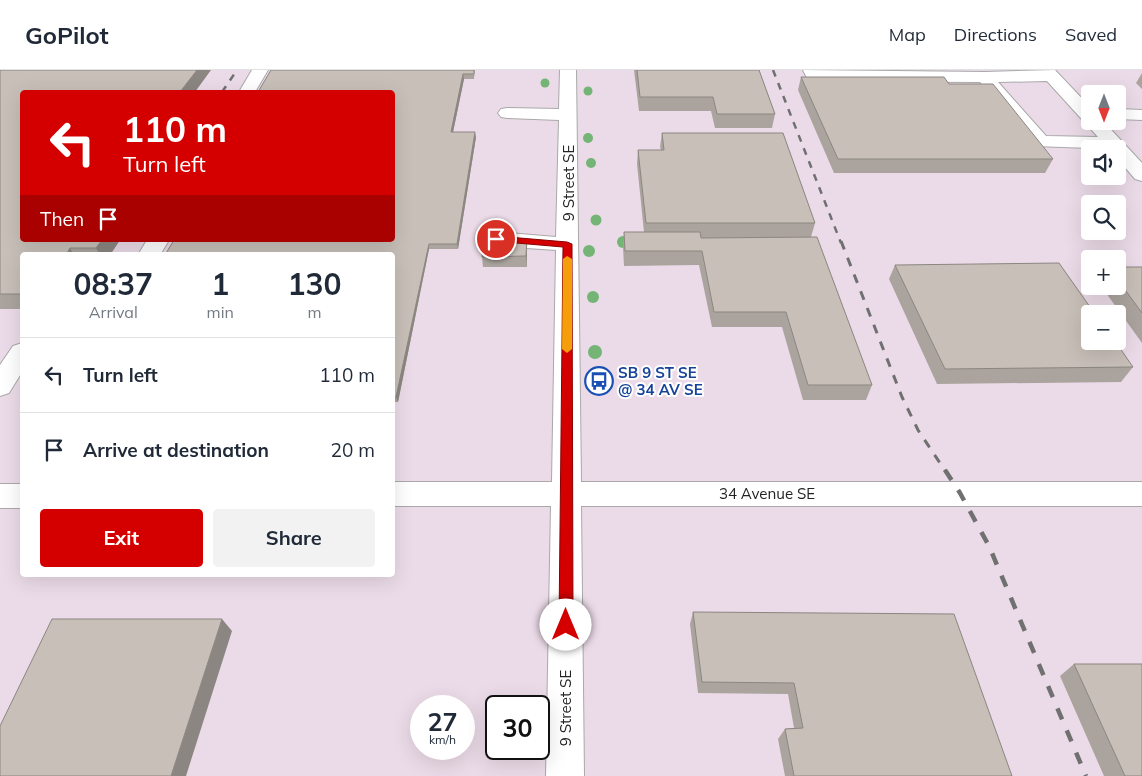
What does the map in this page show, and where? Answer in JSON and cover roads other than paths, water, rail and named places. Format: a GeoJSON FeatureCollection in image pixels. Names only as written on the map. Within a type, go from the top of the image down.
{"type":"FeatureCollection","features":[{"type":"Feature","properties":{"kind":"street"},"geometry":{"type":"LineString","coordinates":[[248,90],[260,70]]}},
{"type":"Feature","properties":{"kind":"street","name":"9 Street SE"},"geometry":{"type":"LineString","coordinates":[[565,776],[568,70]]}},
{"type":"Feature","properties":{"kind":"street"},"geometry":{"type":"LineString","coordinates":[[811,70],[814,76],[918,73],[1049,73],[1081,107]]}},
{"type":"Feature","properties":{"kind":"street"},"geometry":{"type":"LineString","coordinates":[[983,73],[1041,142],[1081,143]]}},
{"type":"Feature","properties":{"kind":"street"},"geometry":{"type":"LineString","coordinates":[[507,113],[568,115]]}},
{"type":"Feature","properties":{"kind":"street"},"geometry":{"type":"LineString","coordinates":[[1126,114],[1142,115]]}},
{"type":"Feature","properties":{"kind":"street"},"geometry":{"type":"LineString","coordinates":[[1101,130],[1109,140]]}},
{"type":"Feature","properties":{"kind":"street"},"geometry":{"type":"LineString","coordinates":[[1126,158],[1142,175]]}},
{"type":"Feature","properties":{"kind":"street"},"geometry":{"type":"LineString","coordinates":[[496,239],[567,244]]}},
{"type":"Feature","properties":{"kind":"street"},"geometry":{"type":"LineString","coordinates":[[0,386],[20,355]]}},
{"type":"Feature","properties":{"kind":"street","name":"34 Avenue SE"},"geometry":{"type":"LineString","coordinates":[[395,494],[1142,494]]}},
{"type":"Feature","properties":{"kind":"street"},"geometry":{"type":"LineString","coordinates":[[0,496],[20,496]]}},
{"type":"Feature","properties":{"kind":"railway"},"geometry":{"type":"LineString","coordinates":[[223,90],[237,70]]}},
{"type":"Feature","properties":{"kind":"railway"},"geometry":{"type":"LineString","coordinates":[[773,70],[841,243]]}},
{"type":"Feature","properties":{"kind":"railway"},"geometry":{"type":"LineString","coordinates":[[841,241],[902,397],[918,430],[946,472]]}},
{"type":"Feature","properties":{"kind":"railway"},"geometry":{"type":"LineString","coordinates":[[945,470],[989,546],[1086,776]]}},
{"type":"Feature","properties":{"kind":"place","name":"SB 9 ST SE @ 34 AV SE"},"geometry":{"type":"Point","coordinates":[599,381]}}]}
